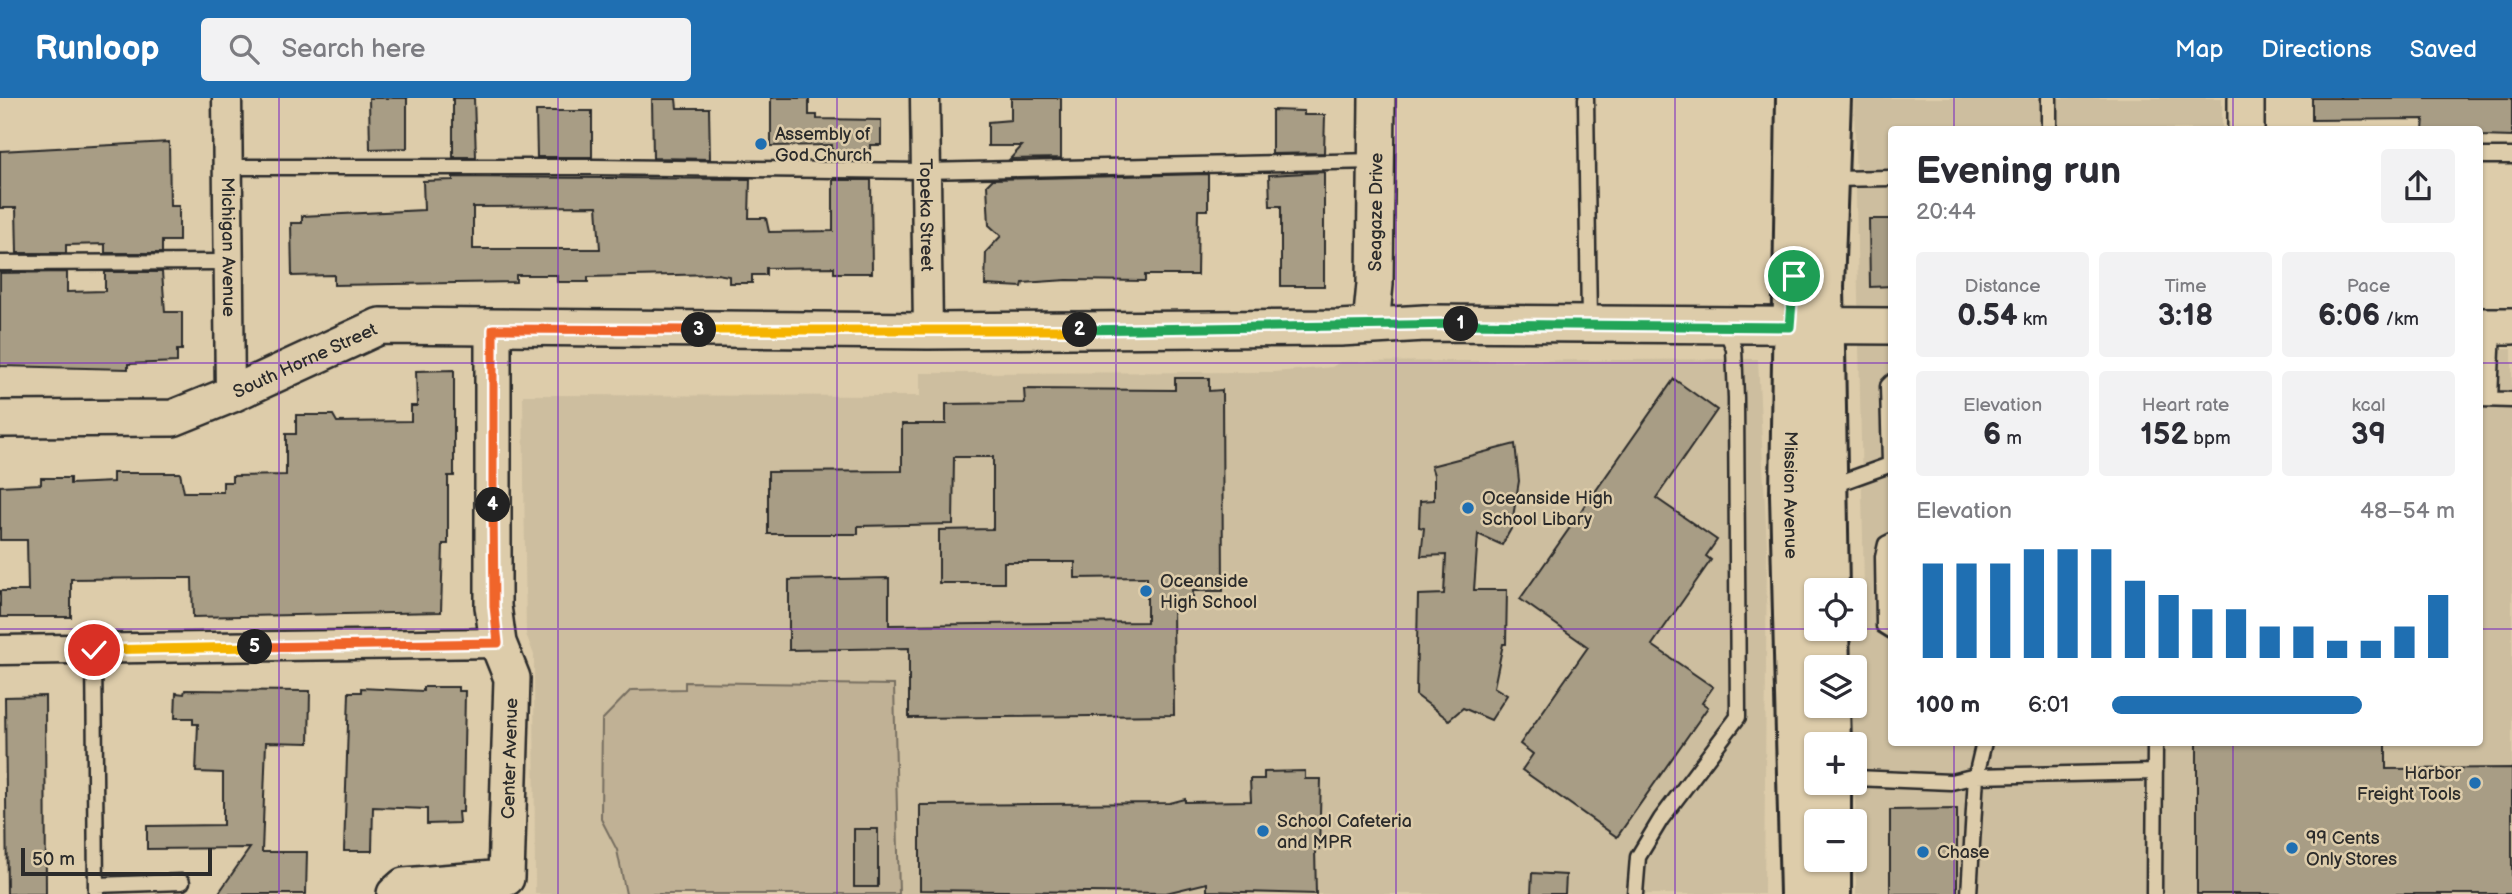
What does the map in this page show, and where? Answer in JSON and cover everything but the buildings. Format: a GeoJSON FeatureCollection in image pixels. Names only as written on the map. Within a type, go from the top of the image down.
{"type":"FeatureCollection","features":[{"type":"Feature","properties":{"kind":"main road","name":"Mission Avenue"},"geometry":{"type":"LineString","coordinates":[[1796,98],[1807,327],[1828,487],[1829,578]]}},
{"type":"Feature","properties":{"kind":"main road","name":"Mission Avenue"},"geometry":{"type":"LineString","coordinates":[[1804,582],[1790,495],[1807,327],[1829,179],[1831,98]]}},
{"type":"Feature","properties":{"kind":"main road","name":"Mission Avenue"},"geometry":{"type":"LineString","coordinates":[[1800,894],[1812,641]]}},
{"type":"Feature","properties":{"kind":"main road"},"geometry":{"type":"LineString","coordinates":[[1812,641],[1812,732]]}},
{"type":"Feature","properties":{"kind":"main road"},"geometry":{"type":"LineString","coordinates":[[1831,872],[1831,894]]}},
{"type":"Feature","properties":{"kind":"street","name":"Michigan Avenue"},"geometry":{"type":"LineString","coordinates":[[228,98],[230,395]]}},
{"type":"Feature","properties":{"kind":"street","name":"Topeka Street"},"geometry":{"type":"LineString","coordinates":[[925,98],[928,331]]}},
{"type":"Feature","properties":{"kind":"street","name":"Seagaze Drive"},"geometry":{"type":"LineString","coordinates":[[1371,326],[1377,98]]}},
{"type":"Feature","properties":{"kind":"street"},"geometry":{"type":"LineString","coordinates":[[2246,98],[2246,126]]}},
{"type":"Feature","properties":{"kind":"street","name":"South Horne Street"},"geometry":{"type":"LineString","coordinates":[[0,419],[173,418],[230,395],[380,326],[928,331],[1371,326],[1425,323],[1888,326]]}},
{"type":"Feature","properties":{"kind":"street","name":"Center Avenue"},"geometry":{"type":"LineString","coordinates":[[493,329],[494,606],[498,643],[512,678],[506,886]]}},
{"type":"Feature","properties":{"kind":"street"},"geometry":{"type":"LineString","coordinates":[[0,650],[498,643]]}},
{"type":"Feature","properties":{"kind":"street"},"geometry":{"type":"LineString","coordinates":[[395,894],[404,886],[506,886]]}},
{"type":"Feature","properties":{"kind":"lane"},"geometry":{"type":"LineString","coordinates":[[1586,98],[1589,325]]}},
{"type":"Feature","properties":{"kind":"lane"},"geometry":{"type":"LineString","coordinates":[[2049,98],[2049,126]]}},
{"type":"Feature","properties":{"kind":"lane"},"geometry":{"type":"LineString","coordinates":[[2483,156],[2512,156]]}},
{"type":"Feature","properties":{"kind":"lane"},"geometry":{"type":"LineString","coordinates":[[230,167],[924,171],[1376,161]]}},
{"type":"Feature","properties":{"kind":"lane"},"geometry":{"type":"LineString","coordinates":[[1829,179],[1888,178]]}},
{"type":"Feature","properties":{"kind":"lane"},"geometry":{"type":"LineString","coordinates":[[0,263],[229,262]]}},
{"type":"Feature","properties":{"kind":"lane"},"geometry":{"type":"LineString","coordinates":[[2495,326],[2485,399],[2512,400]]}},
{"type":"Feature","properties":{"kind":"lane"},"geometry":{"type":"LineString","coordinates":[[1635,894],[1638,857],[1661,819],[1738,718],[1736,398],[1734,349],[1725,327]]}},
{"type":"Feature","properties":{"kind":"lane"},"geometry":{"type":"LineString","coordinates":[[1828,487],[1888,465]]}},
{"type":"Feature","properties":{"kind":"lane"},"geometry":{"type":"LineString","coordinates":[[1888,543],[1883,558],[1884,626],[1888,628]]}},
{"type":"Feature","properties":{"kind":"lane"},"geometry":{"type":"LineString","coordinates":[[94,650],[96,890],[182,881]]}},
{"type":"Feature","properties":{"kind":"lane"},"geometry":{"type":"LineString","coordinates":[[1969,894],[1976,776],[1983,746]]}},
{"type":"Feature","properties":{"kind":"lane"},"geometry":{"type":"LineString","coordinates":[[2154,894],[2155,746]]}},
{"type":"Feature","properties":{"kind":"lane"},"geometry":{"type":"LineString","coordinates":[[1867,778],[1951,782],[1976,776],[2155,772]]}},
{"type":"Feature","properties":{"kind":"shaded area"},"geometry":{"type":"Polygon","coordinates":[[[1854,98],[2222,98],[2222,126],[1888,126],[1888,746],[2483,746],[2483,349],[2512,348],[2512,894],[1856,894],[1856,872],[1867,872],[1867,809],[1855,809],[1855,795],[1867,795],[1867,732],[1852,732],[1851,718],[1867,718],[1867,655],[1848,655],[1849,641],[1867,641],[1854,98]]]}},
{"type":"Feature","properties":{"kind":"shaded area","name":"Oceanside High School"},"geometry":{"type":"Polygon","coordinates":[[[1758,359],[1767,548],[1764,894],[535,894],[534,655],[526,634],[523,395],[920,396],[920,373],[1274,372],[1332,367],[1340,362],[1758,359]]]}},
{"type":"Feature","properties":{"kind":"shaded area"},"geometry":{"type":"Polygon","coordinates":[[[685,682],[894,685],[899,894],[626,894],[617,850],[601,819],[602,720],[631,690],[685,689],[685,682]]]}},
{"type":"Feature","properties":{"kind":"place","name":"Assembly of God Church"},"geometry":{"type":"Point","coordinates":[761,144]}},
{"type":"Feature","properties":{"kind":"place","name":"Oceanside High School Libary"},"geometry":{"type":"Point","coordinates":[1468,508]}},
{"type":"Feature","properties":{"kind":"place","name":"Oceanside High School"},"geometry":{"type":"Point","coordinates":[1146,591]}},
{"type":"Feature","properties":{"kind":"place","name":"Harbor Freight Tools"},"geometry":{"type":"Point","coordinates":[2475,783]}},
{"type":"Feature","properties":{"kind":"place","name":"School Cafeteria and MPR"},"geometry":{"type":"Point","coordinates":[1263,831]}},
{"type":"Feature","properties":{"kind":"place","name":"99 Cents Only Stores"},"geometry":{"type":"Point","coordinates":[2292,848]}},
{"type":"Feature","properties":{"kind":"place","name":"Chase"},"geometry":{"type":"Point","coordinates":[1923,852]}},
{"type":"Feature","properties":{"kind":"route"},"geometry":{"type":"LineString","coordinates":[[94,650],[498,643],[494,606],[493,329],[928,331],[1340,328],[1425,323],[1790,327],[1794,276]]}}]}
